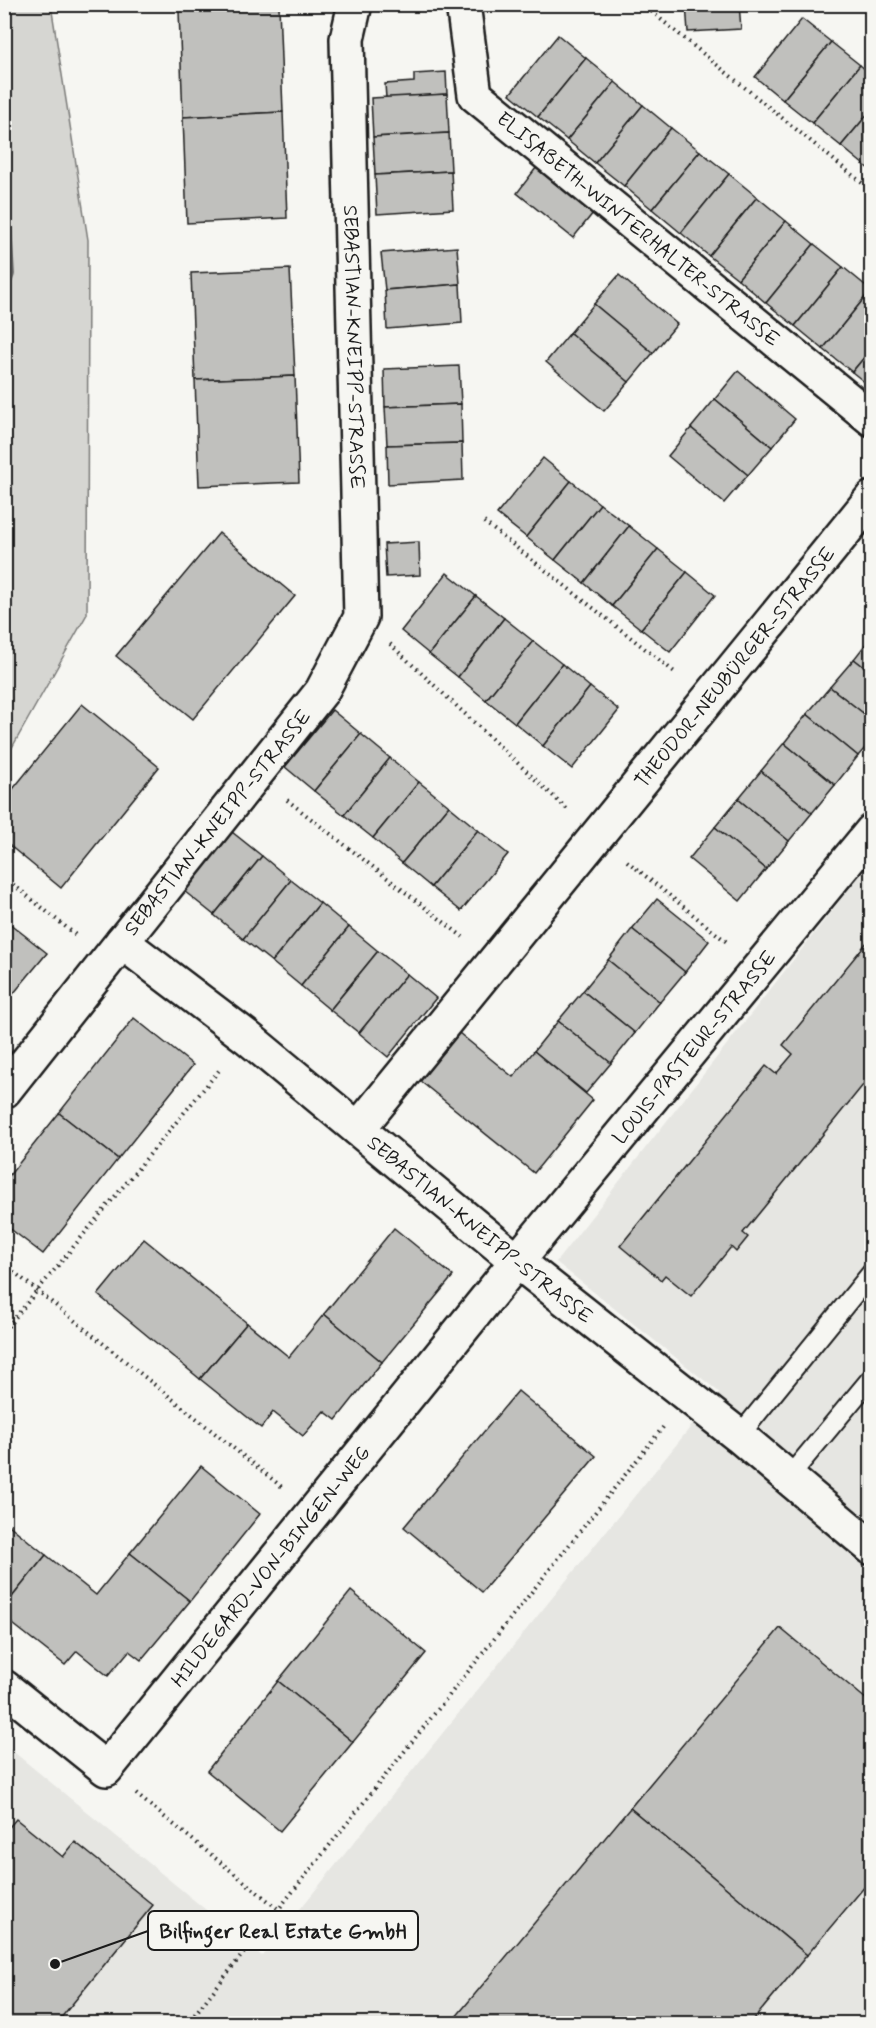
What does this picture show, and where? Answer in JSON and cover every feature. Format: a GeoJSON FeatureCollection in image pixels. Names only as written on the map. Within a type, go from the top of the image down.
{"type":"FeatureCollection","features":[{"type":"Feature","properties":{"kind":"street","name":"SEBASTIAN-KNEIPP-STRASSE"},"geometry":{"type":"LineString","coordinates":[[355,4],[347,39],[361,617],[322,691],[253,774],[115,951],[247,1037],[517,1261],[740,1436],[872,1548]]}},
{"type":"Feature","properties":{"kind":"street","name":"ELISABETH-WINTERHALTER-STRASSE"},"geometry":{"type":"LineString","coordinates":[[464,4],[475,95],[872,420]]}},
{"type":"Feature","properties":{"kind":"street","name":"THEODOR-NEUBÜRGER-STRASSE"},"geometry":{"type":"LineString","coordinates":[[358,1129],[595,835],[872,498]]}},
{"type":"Feature","properties":{"kind":"street","name":"LOUIS-PASTEUR-STRASSE"},"geometry":{"type":"LineString","coordinates":[[517,1261],[872,831]]}},
{"type":"Feature","properties":{"kind":"street"},"geometry":{"type":"LineString","coordinates":[[4,1091],[115,951]]}},
{"type":"Feature","properties":{"kind":"street","name":"HILDEGARD-VON-BINGEN-WEG"},"geometry":{"type":"LineString","coordinates":[[106,1769],[517,1261]]}},
{"type":"Feature","properties":{"kind":"street"},"geometry":{"type":"LineString","coordinates":[[4,1687],[106,1769]]}},
{"type":"Feature","properties":{"kind":"lane"},"geometry":{"type":"LineString","coordinates":[[740,1436],[872,1272]]}},
{"type":"Feature","properties":{"kind":"lane"},"geometry":{"type":"LineString","coordinates":[[788,1478],[872,1377]]}},
{"type":"Feature","properties":{"kind":"path"},"geometry":{"type":"LineString","coordinates":[[642,4],[872,191]]}},
{"type":"Feature","properties":{"kind":"path"},"geometry":{"type":"LineString","coordinates":[[484,522],[709,699]]}},
{"type":"Feature","properties":{"kind":"path"},"geometry":{"type":"LineString","coordinates":[[361,617],[595,835],[737,950]]}},
{"type":"Feature","properties":{"kind":"path"},"geometry":{"type":"LineString","coordinates":[[253,774],[494,962]]}},
{"type":"Feature","properties":{"kind":"path"},"geometry":{"type":"LineString","coordinates":[[4,877],[115,951]]}},
{"type":"Feature","properties":{"kind":"path"},"geometry":{"type":"LineString","coordinates":[[4,1331],[247,1037]]}},
{"type":"Feature","properties":{"kind":"path"},"geometry":{"type":"LineString","coordinates":[[4,1264],[313,1511]]}},
{"type":"Feature","properties":{"kind":"path"},"geometry":{"type":"LineString","coordinates":[[187,2024],[277,1908],[666,1424]]}},
{"type":"Feature","properties":{"kind":"path"},"geometry":{"type":"LineString","coordinates":[[106,1769],[277,1908]]}},
{"type":"Feature","properties":{"kind":"shaded area"},"geometry":{"type":"Polygon","coordinates":[[[5,4],[51,5],[88,240],[87,614],[5,760],[5,4]]]}},
{"type":"Feature","properties":{"kind":"shaded area"},"geometry":{"type":"Polygon","coordinates":[[[871,861],[871,2023],[5,2023],[4,1744],[262,1956],[719,1392],[556,1262],[871,861]]]}},
{"type":"Feature","properties":{"kind":"building"},"geometry":{"type":"Polygon","coordinates":[[[686,4],[739,4],[741,29],[688,32],[686,4]]]}},
{"type":"Feature","properties":{"kind":"building"},"geometry":{"type":"Polygon","coordinates":[[[279,6],[283,112],[183,117],[179,11],[279,6]]]}},
{"type":"Feature","properties":{"kind":"building"},"geometry":{"type":"Polygon","coordinates":[[[802,19],[831,42],[783,100],[755,77],[802,19]]]}},
{"type":"Feature","properties":{"kind":"building"},"geometry":{"type":"Polygon","coordinates":[[[558,35],[586,58],[538,117],[510,94],[558,35]]]}},
{"type":"Feature","properties":{"kind":"building"},"geometry":{"type":"Polygon","coordinates":[[[831,42],[860,65],[812,123],[783,100],[831,42]]]}},
{"type":"Feature","properties":{"kind":"building"},"geometry":{"type":"Polygon","coordinates":[[[586,58],[615,82],[567,140],[538,117],[586,58]]]}},
{"type":"Feature","properties":{"kind":"building"},"geometry":{"type":"Polygon","coordinates":[[[860,65],[872,75],[872,109],[841,146],[812,123],[860,65]]]}},
{"type":"Feature","properties":{"kind":"building"},"geometry":{"type":"Polygon","coordinates":[[[446,72],[447,94],[386,98],[385,84],[414,82],[414,74],[446,72]]]}},
{"type":"Feature","properties":{"kind":"building"},"geometry":{"type":"Polygon","coordinates":[[[615,82],[643,105],[595,163],[567,140],[615,82]]]}},
{"type":"Feature","properties":{"kind":"building"},"geometry":{"type":"Polygon","coordinates":[[[447,94],[449,133],[373,137],[371,98],[447,94]]]}},
{"type":"Feature","properties":{"kind":"building"},"geometry":{"type":"Polygon","coordinates":[[[643,105],[671,128],[624,186],[595,163],[643,105]]]}},
{"type":"Feature","properties":{"kind":"building"},"geometry":{"type":"Polygon","coordinates":[[[872,109],[872,167],[870,170],[841,146],[872,109]]]}},
{"type":"Feature","properties":{"kind":"building"},"geometry":{"type":"Polygon","coordinates":[[[283,112],[287,218],[187,223],[183,117],[283,112]]]}},
{"type":"Feature","properties":{"kind":"building"},"geometry":{"type":"Polygon","coordinates":[[[671,128],[700,151],[652,209],[624,186],[671,128]]]}},
{"type":"Feature","properties":{"kind":"building"},"geometry":{"type":"Polygon","coordinates":[[[449,133],[451,171],[375,175],[373,137],[449,133]]]}},
{"type":"Feature","properties":{"kind":"building"},"geometry":{"type":"Polygon","coordinates":[[[700,151],[729,174],[681,233],[652,209],[700,151]]]}},
{"type":"Feature","properties":{"kind":"building"},"geometry":{"type":"Polygon","coordinates":[[[536,168],[593,213],[573,238],[517,193],[536,168]]]}},
{"type":"Feature","properties":{"kind":"building"},"geometry":{"type":"Polygon","coordinates":[[[451,171],[453,209],[377,214],[375,175],[451,171]]]}},
{"type":"Feature","properties":{"kind":"building"},"geometry":{"type":"Polygon","coordinates":[[[729,174],[757,197],[709,256],[681,233],[729,174]]]}},
{"type":"Feature","properties":{"kind":"building"},"geometry":{"type":"Polygon","coordinates":[[[757,197],[786,221],[738,279],[709,256],[757,197]]]}},
{"type":"Feature","properties":{"kind":"building"},"geometry":{"type":"Polygon","coordinates":[[[786,221],[814,244],[766,303],[738,279],[786,221]]]}},
{"type":"Feature","properties":{"kind":"building"},"geometry":{"type":"Polygon","coordinates":[[[814,244],[843,267],[795,326],[766,303],[814,244]]]}},
{"type":"Feature","properties":{"kind":"building"},"geometry":{"type":"Polygon","coordinates":[[[457,247],[460,284],[385,290],[381,253],[457,247]]]}},
{"type":"Feature","properties":{"kind":"building"},"geometry":{"type":"Polygon","coordinates":[[[843,267],[871,290],[823,349],[795,326],[843,267]]]}},
{"type":"Feature","properties":{"kind":"building"},"geometry":{"type":"Polygon","coordinates":[[[290,269],[295,376],[195,380],[191,273],[290,269]]]}},
{"type":"Feature","properties":{"kind":"building"},"geometry":{"type":"Polygon","coordinates":[[[619,275],[677,324],[653,353],[594,304],[619,275]]]}},
{"type":"Feature","properties":{"kind":"building"},"geometry":{"type":"Polygon","coordinates":[[[460,284],[462,323],[387,329],[385,290],[460,284]]]}},
{"type":"Feature","properties":{"kind":"building"},"geometry":{"type":"Polygon","coordinates":[[[871,290],[872,348],[852,372],[823,349],[871,290]]]}},
{"type":"Feature","properties":{"kind":"building"},"geometry":{"type":"Polygon","coordinates":[[[594,304],[653,353],[629,382],[570,333],[594,304]]]}},
{"type":"Feature","properties":{"kind":"building"},"geometry":{"type":"Polygon","coordinates":[[[570,333],[629,382],[604,411],[546,362],[570,333]]]}},
{"type":"Feature","properties":{"kind":"building"},"geometry":{"type":"Polygon","coordinates":[[[872,348],[872,388],[852,372],[872,348]]]}},
{"type":"Feature","properties":{"kind":"building"},"geometry":{"type":"Polygon","coordinates":[[[459,366],[461,404],[385,407],[384,369],[459,366]]]}},
{"type":"Feature","properties":{"kind":"building"},"geometry":{"type":"Polygon","coordinates":[[[738,371],[795,419],[772,447],[715,399],[738,371]]]}},
{"type":"Feature","properties":{"kind":"building"},"geometry":{"type":"Polygon","coordinates":[[[295,376],[299,482],[199,486],[195,380],[295,376]]]}},
{"type":"Feature","properties":{"kind":"building"},"geometry":{"type":"Polygon","coordinates":[[[715,399],[772,447],[748,475],[691,428],[715,399]]]}},
{"type":"Feature","properties":{"kind":"building"},"geometry":{"type":"Polygon","coordinates":[[[461,404],[462,443],[387,445],[385,407],[461,404]]]}},
{"type":"Feature","properties":{"kind":"building"},"geometry":{"type":"Polygon","coordinates":[[[691,428],[748,475],[724,503],[668,456],[691,428]]]}},
{"type":"Feature","properties":{"kind":"building"},"geometry":{"type":"Polygon","coordinates":[[[462,443],[463,480],[388,484],[387,445],[462,443]]]}},
{"type":"Feature","properties":{"kind":"building"},"geometry":{"type":"Polygon","coordinates":[[[543,458],[571,481],[526,537],[497,514],[543,458]]]}},
{"type":"Feature","properties":{"kind":"building"},"geometry":{"type":"Polygon","coordinates":[[[571,481],[600,504],[555,560],[526,537],[571,481]]]}},
{"type":"Feature","properties":{"kind":"building"},"geometry":{"type":"Polygon","coordinates":[[[600,504],[629,526],[584,583],[555,560],[600,504]]]}},
{"type":"Feature","properties":{"kind":"building"},"geometry":{"type":"Polygon","coordinates":[[[629,526],[658,549],[612,606],[584,583],[629,526]]]}},
{"type":"Feature","properties":{"kind":"building"},"geometry":{"type":"Polygon","coordinates":[[[219,533],[295,596],[193,719],[116,656],[219,533]]]}},
{"type":"Feature","properties":{"kind":"building"},"geometry":{"type":"Polygon","coordinates":[[[419,542],[420,575],[386,577],[384,544],[419,542]]]}},
{"type":"Feature","properties":{"kind":"building"},"geometry":{"type":"Polygon","coordinates":[[[658,549],[687,572],[641,629],[612,606],[658,549]]]}},
{"type":"Feature","properties":{"kind":"building"},"geometry":{"type":"Polygon","coordinates":[[[687,572],[715,595],[670,652],[641,629],[687,572]]]}},
{"type":"Feature","properties":{"kind":"building"},"geometry":{"type":"Polygon","coordinates":[[[447,573],[476,596],[429,654],[401,631],[447,573]]]}},
{"type":"Feature","properties":{"kind":"building"},"geometry":{"type":"Polygon","coordinates":[[[476,596],[504,618],[458,677],[429,654],[476,596]]]}},
{"type":"Feature","properties":{"kind":"building"},"geometry":{"type":"Polygon","coordinates":[[[504,618],[533,641],[486,700],[458,677],[504,618]]]}},
{"type":"Feature","properties":{"kind":"building"},"geometry":{"type":"Polygon","coordinates":[[[872,636],[872,673],[854,659],[872,636]]]}},
{"type":"Feature","properties":{"kind":"building"},"geometry":{"type":"Polygon","coordinates":[[[533,641],[562,664],[515,723],[486,700],[533,641]]]}},
{"type":"Feature","properties":{"kind":"building"},"geometry":{"type":"Polygon","coordinates":[[[854,659],[872,673],[872,720],[830,687],[854,659]]]}},
{"type":"Feature","properties":{"kind":"building"},"geometry":{"type":"Polygon","coordinates":[[[562,664],[590,687],[543,746],[515,723],[562,664]]]}},
{"type":"Feature","properties":{"kind":"building"},"geometry":{"type":"Polygon","coordinates":[[[590,687],[619,710],[572,769],[543,746],[590,687]]]}},
{"type":"Feature","properties":{"kind":"building"},"geometry":{"type":"Polygon","coordinates":[[[830,687],[872,720],[872,740],[858,756],[807,714],[830,687]]]}},
{"type":"Feature","properties":{"kind":"building"},"geometry":{"type":"Polygon","coordinates":[[[82,704],[159,767],[61,888],[4,841],[4,800],[82,704]]]}},
{"type":"Feature","properties":{"kind":"building"},"geometry":{"type":"Polygon","coordinates":[[[332,710],[361,734],[314,791],[285,767],[332,710]]]}},
{"type":"Feature","properties":{"kind":"building"},"geometry":{"type":"Polygon","coordinates":[[[807,714],[858,756],[835,785],[784,743],[807,714]]]}},
{"type":"Feature","properties":{"kind":"building"},"geometry":{"type":"Polygon","coordinates":[[[361,734],[390,758],[344,815],[314,791],[361,734]]]}},
{"type":"Feature","properties":{"kind":"building"},"geometry":{"type":"Polygon","coordinates":[[[784,743],[835,785],[812,813],[761,771],[784,743]]]}},
{"type":"Feature","properties":{"kind":"building"},"geometry":{"type":"Polygon","coordinates":[[[390,758],[419,782],[373,838],[344,815],[390,758]]]}},
{"type":"Feature","properties":{"kind":"building"},"geometry":{"type":"Polygon","coordinates":[[[761,771],[812,813],[789,841],[738,799],[761,771]]]}},
{"type":"Feature","properties":{"kind":"building"},"geometry":{"type":"Polygon","coordinates":[[[419,782],[449,806],[402,863],[373,838],[419,782]]]}},
{"type":"Feature","properties":{"kind":"building"},"geometry":{"type":"Polygon","coordinates":[[[738,799],[789,841],[766,869],[715,827],[738,799]]]}},
{"type":"Feature","properties":{"kind":"building"},"geometry":{"type":"Polygon","coordinates":[[[449,806],[478,830],[431,887],[402,863],[449,806]]]}},
{"type":"Feature","properties":{"kind":"building"},"geometry":{"type":"Polygon","coordinates":[[[715,827],[766,869],[740,901],[689,859],[715,827]]]}},
{"type":"Feature","properties":{"kind":"building"},"geometry":{"type":"Polygon","coordinates":[[[478,830],[508,854],[461,911],[431,887],[478,830]]]}},
{"type":"Feature","properties":{"kind":"building"},"geometry":{"type":"Polygon","coordinates":[[[232,832],[262,856],[214,915],[184,891],[232,832]]]}},
{"type":"Feature","properties":{"kind":"building"},"geometry":{"type":"Polygon","coordinates":[[[262,856],[291,880],[243,939],[214,915],[262,856]]]}},
{"type":"Feature","properties":{"kind":"building"},"geometry":{"type":"Polygon","coordinates":[[[291,880],[320,903],[272,962],[243,939],[291,880]]]}},
{"type":"Feature","properties":{"kind":"building"},"geometry":{"type":"Polygon","coordinates":[[[657,899],[709,941],[685,972],[632,929],[657,899]]]}},
{"type":"Feature","properties":{"kind":"building"},"geometry":{"type":"Polygon","coordinates":[[[320,903],[349,927],[301,986],[272,962],[320,903]]]}},
{"type":"Feature","properties":{"kind":"building"},"geometry":{"type":"Polygon","coordinates":[[[4,919],[47,953],[4,1005],[4,919]]]}},
{"type":"Feature","properties":{"kind":"building"},"geometry":{"type":"Polygon","coordinates":[[[349,927],[378,951],[330,1010],[301,986],[349,927]]]}},
{"type":"Feature","properties":{"kind":"building"},"geometry":{"type":"Polygon","coordinates":[[[632,929],[685,972],[660,1002],[608,960],[632,929]]]}},
{"type":"Feature","properties":{"kind":"building"},"geometry":{"type":"Polygon","coordinates":[[[872,936],[872,1074],[743,1233],[748,1237],[736,1252],[731,1247],[691,1296],[665,1275],[661,1280],[620,1246],[766,1066],[776,1074],[793,1054],[783,1045],[872,936]]]}},
{"type":"Feature","properties":{"kind":"building"},"geometry":{"type":"Polygon","coordinates":[[[378,951],[407,974],[359,1033],[330,1010],[378,951]]]}},
{"type":"Feature","properties":{"kind":"building"},"geometry":{"type":"Polygon","coordinates":[[[608,960],[660,1002],[635,1033],[583,991],[608,960]]]}},
{"type":"Feature","properties":{"kind":"building"},"geometry":{"type":"Polygon","coordinates":[[[407,974],[436,998],[388,1057],[359,1033],[407,974]]]}},
{"type":"Feature","properties":{"kind":"building"},"geometry":{"type":"Polygon","coordinates":[[[583,991],[635,1033],[611,1063],[558,1021],[583,991]]]}},
{"type":"Feature","properties":{"kind":"building"},"geometry":{"type":"Polygon","coordinates":[[[134,1018],[193,1065],[118,1159],[59,1113],[134,1018]]]}},
{"type":"Feature","properties":{"kind":"building"},"geometry":{"type":"Polygon","coordinates":[[[558,1021],[611,1063],[586,1093],[534,1051],[558,1021]]]}},
{"type":"Feature","properties":{"kind":"building"},"geometry":{"type":"Polygon","coordinates":[[[459,1033],[513,1077],[534,1051],[593,1100],[534,1173],[420,1081],[459,1033]]]}},
{"type":"Feature","properties":{"kind":"building"},"geometry":{"type":"Polygon","coordinates":[[[59,1113],[118,1159],[43,1254],[4,1224],[4,1182],[59,1113]]]}},
{"type":"Feature","properties":{"kind":"building"},"geometry":{"type":"Polygon","coordinates":[[[394,1228],[453,1276],[382,1362],[324,1314],[394,1228]]]}},
{"type":"Feature","properties":{"kind":"building"},"geometry":{"type":"Polygon","coordinates":[[[144,1239],[247,1323],[200,1379],[98,1295],[144,1239]]]}},
{"type":"Feature","properties":{"kind":"building"},"geometry":{"type":"Polygon","coordinates":[[[324,1314],[382,1362],[336,1420],[324,1411],[303,1436],[273,1412],[261,1428],[200,1379],[247,1323],[289,1357],[324,1314]]]}},
{"type":"Feature","properties":{"kind":"building"},"geometry":{"type":"Polygon","coordinates":[[[518,1391],[596,1456],[482,1592],[404,1527],[518,1391]]]}},
{"type":"Feature","properties":{"kind":"building"},"geometry":{"type":"Polygon","coordinates":[[[201,1466],[260,1514],[190,1601],[130,1553],[201,1466]]]}},
{"type":"Feature","properties":{"kind":"building"},"geometry":{"type":"Polygon","coordinates":[[[4,1521],[46,1555],[4,1607],[4,1521]]]}},
{"type":"Feature","properties":{"kind":"building"},"geometry":{"type":"Polygon","coordinates":[[[130,1553],[190,1601],[141,1660],[129,1651],[108,1676],[77,1651],[65,1665],[4,1617],[4,1607],[46,1555],[96,1595],[130,1553]]]}},
{"type":"Feature","properties":{"kind":"building"},"geometry":{"type":"Polygon","coordinates":[[[351,1591],[426,1653],[353,1742],[278,1681],[351,1591]]]}},
{"type":"Feature","properties":{"kind":"building"},"geometry":{"type":"Polygon","coordinates":[[[780,1628],[872,1704],[872,1878],[807,1955],[630,1808],[780,1628]]]}},
{"type":"Feature","properties":{"kind":"building"},"geometry":{"type":"Polygon","coordinates":[[[278,1681],[353,1742],[280,1831],[207,1771],[278,1681]]]}},
{"type":"Feature","properties":{"kind":"building"},"geometry":{"type":"Polygon","coordinates":[[[630,1808],[807,1955],[750,2024],[450,2024],[630,1808]]]}},
{"type":"Feature","properties":{"kind":"building"},"geometry":{"type":"Polygon","coordinates":[[[16,1819],[63,1857],[75,1842],[153,1905],[56,2024],[4,2024],[4,1833],[16,1819]]]}},
{"type":"Feature","properties":{"kind":"waterway"},"geometry":{"type":"LineString","coordinates":[[4,211],[8,274],[4,284]]}},
{"type":"Feature","properties":{"kind":"place","name":"Bilfinger Real Estate GmbH"},"geometry":{"type":"Point","coordinates":[55,1964]}}]}
